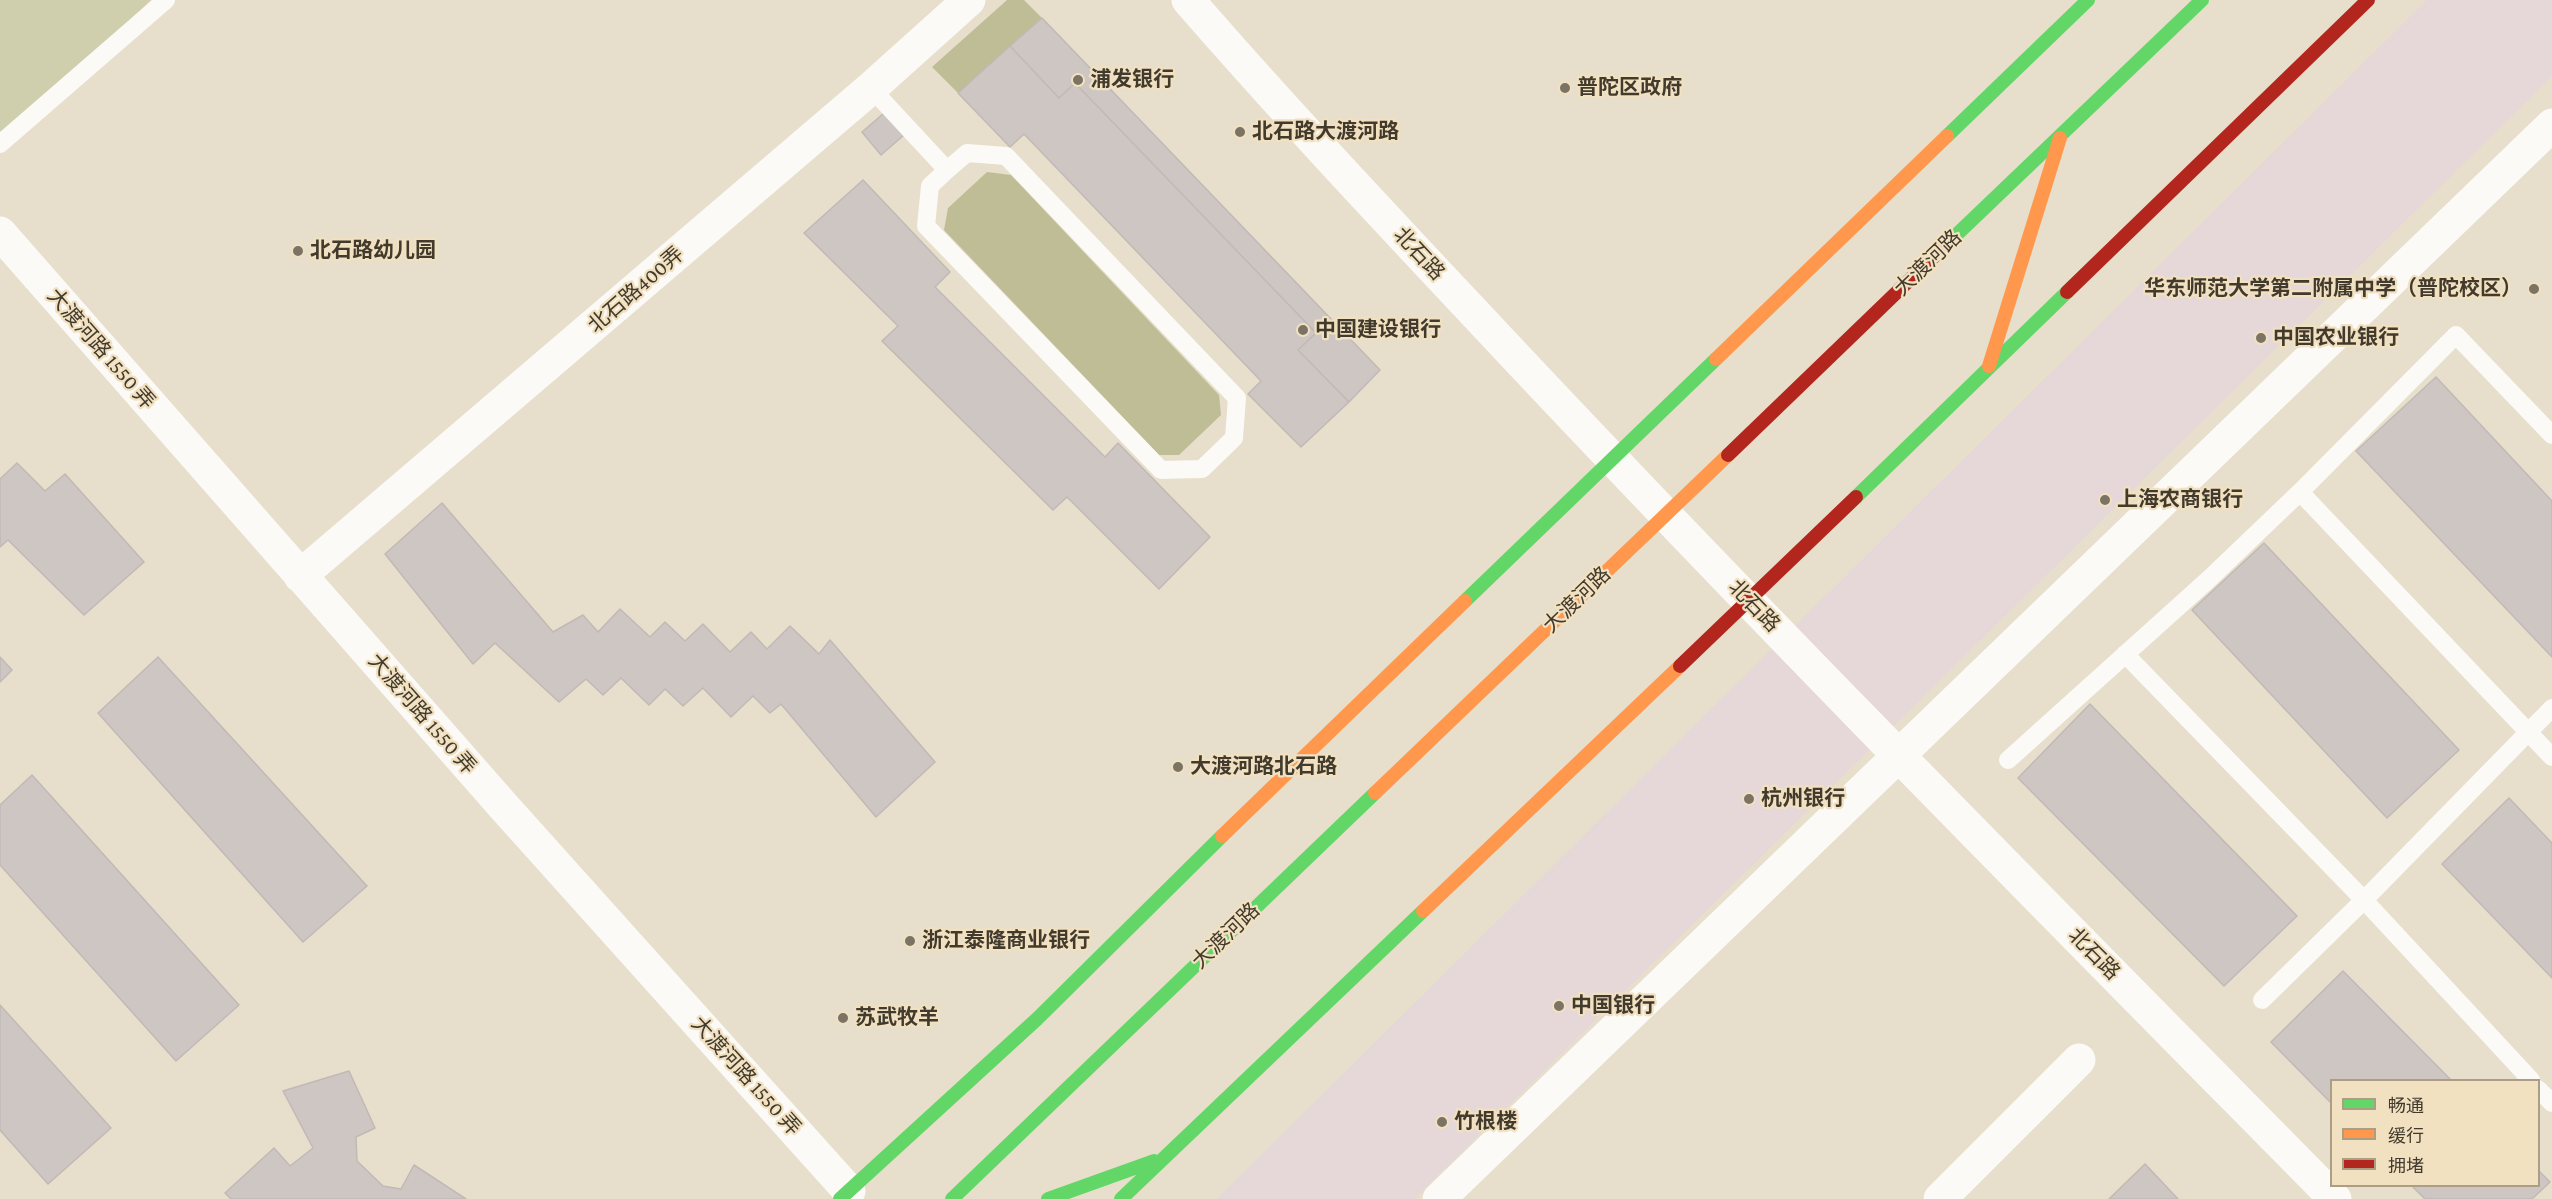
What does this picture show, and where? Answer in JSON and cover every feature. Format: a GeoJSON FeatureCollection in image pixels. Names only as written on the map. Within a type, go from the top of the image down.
{"type":"FeatureCollection","features":[{"type":"Feature","properties":{"kind":"main road"},"geometry":{"type":"LineString","coordinates":[[844,1195],[1037,1019],[1206,852],[2088,0]]}},
{"type":"Feature","properties":{"kind":"main road","name":"大渡河路"},"geometry":{"type":"LineString","coordinates":[[952,1199],[2202,0]]}},
{"type":"Feature","properties":{"kind":"main road"},"geometry":{"type":"LineString","coordinates":[[1121,1199],[1749,600],[2368,0]]}},
{"type":"Feature","properties":{"kind":"main road"},"geometry":{"type":"LineString","coordinates":[[1988,369],[2061,136]]}},
{"type":"Feature","properties":{"kind":"main road"},"geometry":{"type":"LineString","coordinates":[[1048,1199],[1163,1158]]}},
{"type":"Feature","properties":{"kind":"street","name":"北石路400弄"},"geometry":{"type":"LineString","coordinates":[[300,576],[872,88],[969,0]]}},
{"type":"Feature","properties":{"kind":"street","name":"北石路"},"geometry":{"type":"LineString","coordinates":[[1188,0],[1274,99],[1612,460],[1898,755],[2335,1199]]}},
{"type":"Feature","properties":{"kind":"street"},"geometry":{"type":"LineString","coordinates":[[1439,1199],[2552,125]]}},
{"type":"Feature","properties":{"kind":"street","name":"大渡河路 1550 弄"},"geometry":{"type":"LineString","coordinates":[[0,233],[844,1195]]}},
{"type":"Feature","properties":{"kind":"street"},"geometry":{"type":"LineString","coordinates":[[1940,1199],[2079,1060]]}},
{"type":"Feature","properties":{"kind":"lane"},"geometry":{"type":"LineString","coordinates":[[0,144],[166,0]]}},
{"type":"Feature","properties":{"kind":"lane"},"geometry":{"type":"LineString","coordinates":[[872,88],[947,170]]}},
{"type":"Feature","properties":{"kind":"lane"},"geometry":{"type":"LineString","coordinates":[[967,153],[1006,156],[1237,398],[1234,438],[1202,469],[1161,470],[926,226],[930,186],[947,170],[967,153]]}},
{"type":"Feature","properties":{"kind":"lane"},"geometry":{"type":"LineString","coordinates":[[2007,760],[2209,579],[2300,492],[2456,335],[2552,435]]}},
{"type":"Feature","properties":{"kind":"lane"},"geometry":{"type":"LineString","coordinates":[[2300,492],[2552,757]]}},
{"type":"Feature","properties":{"kind":"lane"},"geometry":{"type":"LineString","coordinates":[[2124,654],[2364,900],[2530,1079]]}},
{"type":"Feature","properties":{"kind":"lane"},"geometry":{"type":"LineString","coordinates":[[2262,1000],[2364,900],[2552,708]]}},
{"type":"Feature","properties":{"kind":"lane"},"geometry":{"type":"LineString","coordinates":[[2540,1091],[2552,1103]]}},
{"type":"Feature","properties":{"kind":"shaded area"},"geometry":{"type":"Polygon","coordinates":[[[2427,0],[2552,0],[2552,76],[1414,1199],[1217,1199],[2427,0]]]}},
{"type":"Feature","properties":{"kind":"green space"},"geometry":{"type":"Polygon","coordinates":[[[0,0],[151,0],[0,141],[0,0]]]}},
{"type":"Feature","properties":{"kind":"green space"},"geometry":{"type":"Polygon","coordinates":[[[1007,0],[1024,0],[1042,18],[958,93],[932,67],[1007,0]]]}},
{"type":"Feature","properties":{"kind":"green space"},"geometry":{"type":"Polygon","coordinates":[[[987,172],[1011,175],[1219,395],[1221,415],[1179,455],[1159,455],[944,230],[948,208],[987,172]]]}},
{"type":"Feature","properties":{"kind":"building"},"geometry":{"type":"Polygon","coordinates":[[[1042,18],[1380,370],[1349,402],[1298,350],[1316,333],[1075,83],[1059,98],[1010,46],[1042,18]]]}},
{"type":"Feature","properties":{"kind":"building"},"geometry":{"type":"Polygon","coordinates":[[[1010,46],[1059,98],[1075,83],[1316,333],[1298,350],[1349,402],[1301,447],[1248,394],[1261,381],[1024,134],[1010,147],[958,93],[1010,46]]]}},
{"type":"Feature","properties":{"kind":"building"},"geometry":{"type":"Polygon","coordinates":[[[884,113],[904,135],[881,155],[862,132],[884,113]]]}},
{"type":"Feature","properties":{"kind":"building"},"geometry":{"type":"Polygon","coordinates":[[[863,180],[950,272],[935,287],[1105,457],[1118,443],[1210,537],[1159,589],[1067,497],[1053,510],[882,341],[898,326],[804,233],[863,180]]]}},
{"type":"Feature","properties":{"kind":"building"},"geometry":{"type":"Polygon","coordinates":[[[2436,377],[2552,501],[2552,657],[2356,451],[2436,377]]]}},
{"type":"Feature","properties":{"kind":"building"},"geometry":{"type":"Polygon","coordinates":[[[17,463],[45,491],[65,474],[144,562],[84,615],[8,540],[0,547],[0,479],[17,463]]]}},
{"type":"Feature","properties":{"kind":"building"},"geometry":{"type":"Polygon","coordinates":[[[442,503],[553,632],[583,615],[598,632],[620,609],[650,637],[665,622],[685,641],[703,624],[730,652],[751,632],[767,649],[790,626],[819,654],[830,640],[935,762],[876,817],[781,704],[770,713],[753,696],[731,717],[703,688],[683,706],[665,689],[649,705],[621,678],[603,695],[586,679],[559,702],[495,643],[473,664],[385,554],[442,503]]]}},
{"type":"Feature","properties":{"kind":"building"},"geometry":{"type":"Polygon","coordinates":[[[2264,543],[2459,750],[2387,818],[2192,610],[2264,543]]]}},
{"type":"Feature","properties":{"kind":"building"},"geometry":{"type":"Polygon","coordinates":[[[0,657],[12,670],[0,682],[0,657]]]}},
{"type":"Feature","properties":{"kind":"building"},"geometry":{"type":"Polygon","coordinates":[[[158,657],[367,886],[303,942],[98,713],[158,657]]]}},
{"type":"Feature","properties":{"kind":"building"},"geometry":{"type":"Polygon","coordinates":[[[2090,704],[2297,916],[2224,986],[2018,778],[2090,704]]]}},
{"type":"Feature","properties":{"kind":"building"},"geometry":{"type":"Polygon","coordinates":[[[32,775],[239,1005],[176,1061],[0,865],[0,805],[32,775]]]}},
{"type":"Feature","properties":{"kind":"building"},"geometry":{"type":"Polygon","coordinates":[[[2509,798],[2552,843],[2552,978],[2442,864],[2509,798]]]}},
{"type":"Feature","properties":{"kind":"building"},"geometry":{"type":"Polygon","coordinates":[[[2343,971],[2450,1079],[2330,1079],[2330,1102],[2271,1042],[2343,971]]]}},
{"type":"Feature","properties":{"kind":"building"},"geometry":{"type":"Polygon","coordinates":[[[0,1005],[111,1128],[48,1184],[0,1130],[0,1005]]]}},
{"type":"Feature","properties":{"kind":"building"},"geometry":{"type":"Polygon","coordinates":[[[349,1071],[375,1128],[356,1137],[357,1161],[383,1186],[401,1189],[414,1165],[466,1199],[231,1199],[225,1193],[274,1148],[290,1166],[313,1148],[283,1091],[349,1071]]]}},
{"type":"Feature","properties":{"kind":"building"},"geometry":{"type":"Polygon","coordinates":[[[2145,1164],[2178,1199],[2109,1199],[2145,1164]]]}},
{"type":"Feature","properties":{"kind":"building"},"geometry":{"type":"Polygon","coordinates":[[[2540,1172],[2550,1182],[2532,1199],[2425,1199],[2413,1187],[2540,1187],[2540,1172]]]}},
{"type":"Feature","properties":{"kind":"traffic: fast"},"geometry":{"type":"LineString","coordinates":[[1947,136],[2088,0]]}},
{"type":"Feature","properties":{"kind":"traffic: fast"},"geometry":{"type":"LineString","coordinates":[[1951,240],[2202,0]]}},
{"type":"Feature","properties":{"kind":"traffic: fast"},"geometry":{"type":"LineString","coordinates":[[1856,497],[2067,292]]}},
{"type":"Feature","properties":{"kind":"traffic: fast"},"geometry":{"type":"LineString","coordinates":[[1465,601],[1716,359]]}},
{"type":"Feature","properties":{"kind":"traffic: fast"},"geometry":{"type":"LineString","coordinates":[[952,1199],[1375,793]]}},
{"type":"Feature","properties":{"kind":"traffic: fast"},"geometry":{"type":"LineString","coordinates":[[840,1199],[1037,1019],[1222,836]]}},
{"type":"Feature","properties":{"kind":"traffic: fast"},"geometry":{"type":"LineString","coordinates":[[1121,1199],[1423,911]]}},
{"type":"Feature","properties":{"kind":"traffic: fast"},"geometry":{"type":"LineString","coordinates":[[1048,1199],[1154,1161]]}},
{"type":"Feature","properties":{"kind":"traffic: slow"},"geometry":{"type":"LineString","coordinates":[[1716,359],[1947,136]]}},
{"type":"Feature","properties":{"kind":"traffic: slow"},"geometry":{"type":"LineString","coordinates":[[1989,366],[2060,138]]}},
{"type":"Feature","properties":{"kind":"traffic: slow"},"geometry":{"type":"LineString","coordinates":[[1375,793],[1728,455]]}},
{"type":"Feature","properties":{"kind":"traffic: slow"},"geometry":{"type":"LineString","coordinates":[[1222,836],[1465,601]]}},
{"type":"Feature","properties":{"kind":"traffic: slow"},"geometry":{"type":"LineString","coordinates":[[1423,911],[1680,666]]}},
{"type":"Feature","properties":{"kind":"traffic: jam"},"geometry":{"type":"LineString","coordinates":[[2067,292],[2368,0]]}},
{"type":"Feature","properties":{"kind":"traffic: jam"},"geometry":{"type":"LineString","coordinates":[[1728,455],[1951,240]]}},
{"type":"Feature","properties":{"kind":"traffic: jam"},"geometry":{"type":"LineString","coordinates":[[1680,666],[1856,497]]}},
{"type":"Feature","properties":{"kind":"place","name":"浦发银行"},"geometry":{"type":"Point","coordinates":[1078,80]}},
{"type":"Feature","properties":{"kind":"place","name":"普陀区政府"},"geometry":{"type":"Point","coordinates":[1565,88]}},
{"type":"Feature","properties":{"kind":"place","name":"北石路大渡河路"},"geometry":{"type":"Point","coordinates":[1240,132]}},
{"type":"Feature","properties":{"kind":"place","name":"北石路幼儿园"},"geometry":{"type":"Point","coordinates":[298,251]}},
{"type":"Feature","properties":{"kind":"place","name":"华东师范大学第二附属中学（普陀校区）"},"geometry":{"type":"Point","coordinates":[2534,289]}},
{"type":"Feature","properties":{"kind":"place","name":"中国建设银行"},"geometry":{"type":"Point","coordinates":[1303,330]}},
{"type":"Feature","properties":{"kind":"place","name":"中国农业银行"},"geometry":{"type":"Point","coordinates":[2261,338]}},
{"type":"Feature","properties":{"kind":"place","name":"上海农商银行"},"geometry":{"type":"Point","coordinates":[2105,500]}},
{"type":"Feature","properties":{"kind":"place","name":"大渡河路北石路"},"geometry":{"type":"Point","coordinates":[1178,767]}},
{"type":"Feature","properties":{"kind":"place","name":"杭州银行"},"geometry":{"type":"Point","coordinates":[1749,799]}},
{"type":"Feature","properties":{"kind":"place","name":"浙江泰隆商业银行"},"geometry":{"type":"Point","coordinates":[910,941]}},
{"type":"Feature","properties":{"kind":"place","name":"中国银行"},"geometry":{"type":"Point","coordinates":[1559,1006]}},
{"type":"Feature","properties":{"kind":"place","name":"苏武牧羊"},"geometry":{"type":"Point","coordinates":[843,1018]}},
{"type":"Feature","properties":{"kind":"place","name":"竹根楼"},"geometry":{"type":"Point","coordinates":[1442,1122]}}]}
